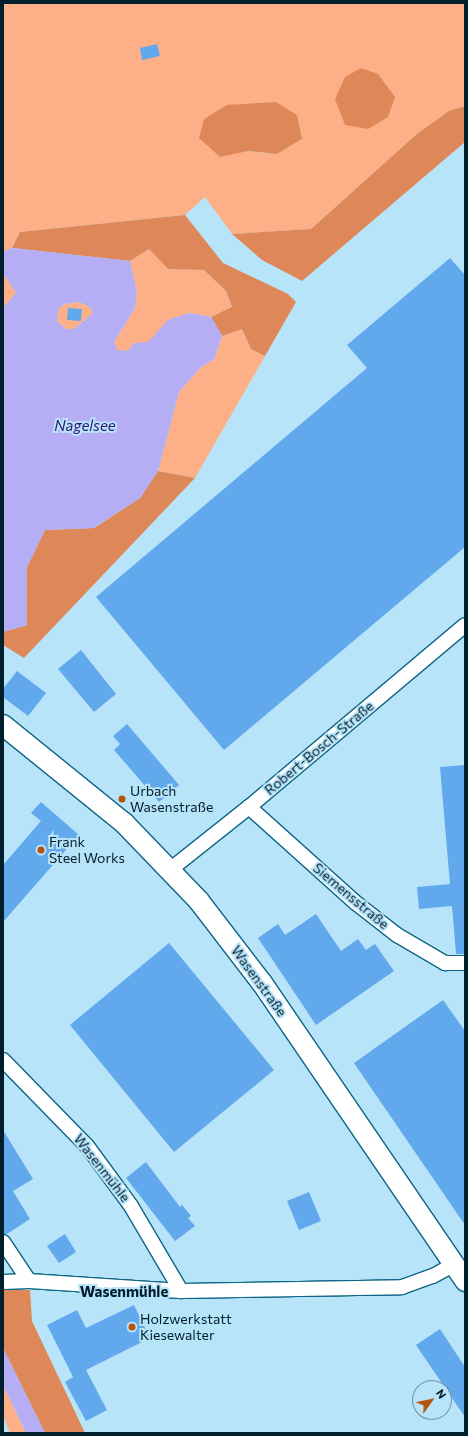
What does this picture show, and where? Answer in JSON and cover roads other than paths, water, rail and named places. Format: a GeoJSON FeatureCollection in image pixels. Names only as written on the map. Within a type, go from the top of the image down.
{"type":"FeatureCollection","features":[{"type":"Feature","properties":{"kind":"street","name":"Robert-Bosch-Straße"},"geometry":{"type":"LineString","coordinates":[[171,869],[249,807],[465,625]]}},
{"type":"Feature","properties":{"kind":"street","name":"Wasenstraße"},"geometry":{"type":"LineString","coordinates":[[3,725],[124,823],[171,869],[262,984],[465,1281]]}},
{"type":"Feature","properties":{"kind":"street","name":"Siemensstraße"},"geometry":{"type":"LineString","coordinates":[[249,807],[356,903],[398,934],[445,963],[465,963]]}},
{"type":"Feature","properties":{"kind":"street","name":"Wasenmühle"},"geometry":{"type":"LineString","coordinates":[[3,1060],[87,1146],[131,1206],[181,1290]]}},
{"type":"Feature","properties":{"kind":"street"},"geometry":{"type":"LineString","coordinates":[[3,1242],[29,1281]]}},
{"type":"Feature","properties":{"kind":"street"},"geometry":{"type":"LineString","coordinates":[[3,1282],[29,1281],[181,1290],[402,1287],[433,1276],[453,1265]]}},
{"type":"Feature","properties":{"kind":"water","name":"Nagelsee"},"geometry":{"type":"Polygon","coordinates":[[[12,248],[130,261],[137,293],[135,308],[114,342],[117,350],[128,351],[134,343],[148,342],[168,320],[189,313],[211,317],[222,336],[214,359],[200,368],[179,392],[158,471],[140,498],[93,528],[45,530],[27,567],[27,625],[3,632],[3,308],[16,293],[3,273],[3,252],[12,248]],[[79,302],[65,304],[58,309],[57,321],[66,329],[74,329],[93,313],[90,307],[79,302]]]}},
{"type":"Feature","properties":{"kind":"water"},"geometry":{"type":"Polygon","coordinates":[[[3,1348],[45,1433],[26,1433],[3,1385],[3,1348]]]}},
{"type":"Feature","properties":{"kind":"place","name":"Urbach Wasenstraße"},"geometry":{"type":"Point","coordinates":[122,799]}},
{"type":"Feature","properties":{"kind":"place","name":"Frank Steel Works"},"geometry":{"type":"Point","coordinates":[41,850]}},
{"type":"Feature","properties":{"kind":"place","name":"Holzwerkstatt Kiesewalter"},"geometry":{"type":"Point","coordinates":[132,1327]}},
{"type":"Feature","properties":{"kind":"district","name":"Wasenmühle"},"geometry":{"type":"Point","coordinates":[124,1292]}}]}
